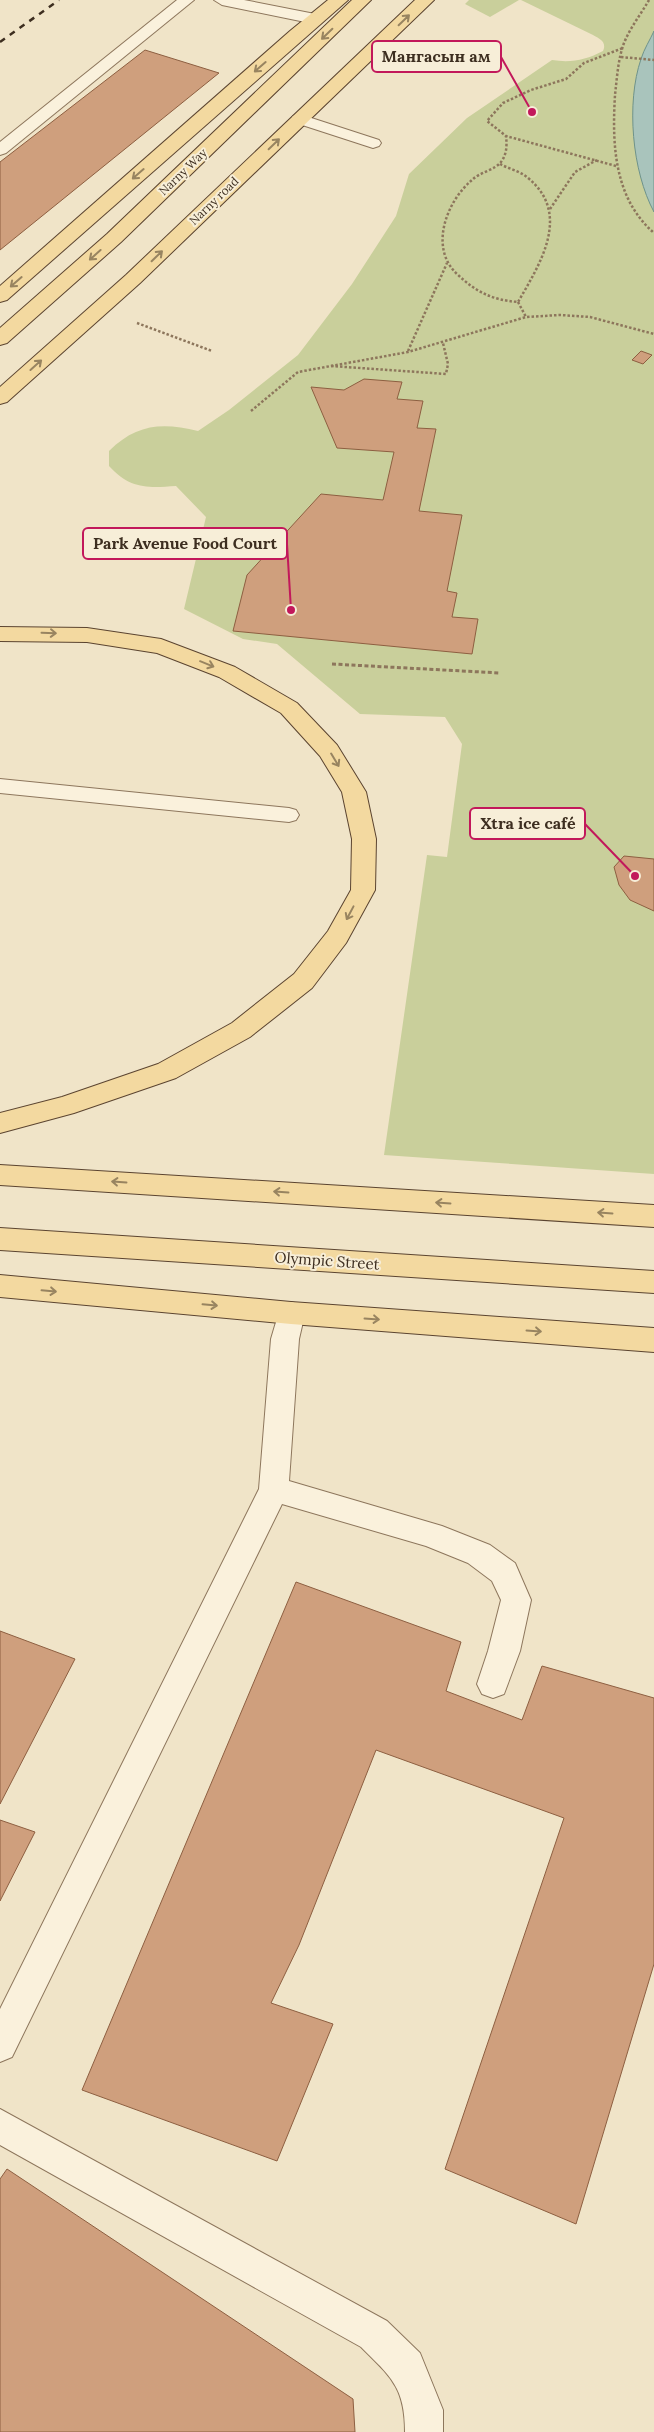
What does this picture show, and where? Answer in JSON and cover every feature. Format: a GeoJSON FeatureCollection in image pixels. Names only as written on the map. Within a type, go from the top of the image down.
{"type":"FeatureCollection","features":[{"type":"Feature","properties":{"kind":"main road"},"geometry":{"type":"LineString","coordinates":[[0,296],[296,34],[339,0]]}},
{"type":"Feature","properties":{"kind":"main road","name":"Narny Way"},"geometry":{"type":"LineString","coordinates":[[0,340],[114,238],[362,0]]}},
{"type":"Feature","properties":{"kind":"main road","name":"Narny road"},"geometry":{"type":"LineString","coordinates":[[0,398],[133,279],[425,0]]}},
{"type":"Feature","properties":{"kind":"main road"},"geometry":{"type":"LineString","coordinates":[[0,634],[87,635],[161,646],[227,672],[289,708],[329,751],[354,792],[364,839],[362,890],[337,937],[303,980],[241,1030],[167,1071],[66,1106],[0,1123]]}},
{"type":"Feature","properties":{"kind":"main road"},"geometry":{"type":"LineString","coordinates":[[0,1175],[654,1216]]}},
{"type":"Feature","properties":{"kind":"main road","name":"Olympic Street"},"geometry":{"type":"LineString","coordinates":[[0,1240],[654,1282]]}},
{"type":"Feature","properties":{"kind":"main road"},"geometry":{"type":"LineString","coordinates":[[0,1286],[291,1313],[654,1340]]}},
{"type":"Feature","properties":{"kind":"street"},"geometry":{"type":"LineString","coordinates":[[0,2045],[274,1489],[285,1339],[291,1313]]}},
{"type":"Feature","properties":{"kind":"street"},"geometry":{"type":"LineString","coordinates":[[274,1489],[431,1535],[480,1554],[504,1572],[516,1600],[493,1684]]}},
{"type":"Feature","properties":{"kind":"street"},"geometry":{"type":"LineString","coordinates":[[0,2126],[374,2334],[406,2366],[424,2410],[424,2432]]}},
{"type":"Feature","properties":{"kind":"lane"},"geometry":{"type":"LineString","coordinates":[[0,150],[186,0]]}},
{"type":"Feature","properties":{"kind":"lane"},"geometry":{"type":"LineString","coordinates":[[222,0],[315,19]]}},
{"type":"Feature","properties":{"kind":"lane"},"geometry":{"type":"LineString","coordinates":[[300,119],[373,142]]}},
{"type":"Feature","properties":{"kind":"lane"},"geometry":{"type":"LineString","coordinates":[[0,786],[289,815]]}},
{"type":"Feature","properties":{"kind":"path"},"geometry":{"type":"LineString","coordinates":[[649,0],[623,48],[621,57],[615,106],[616,166],[627,197],[648,229],[654,233]]}},
{"type":"Feature","properties":{"kind":"path"},"geometry":{"type":"LineString","coordinates":[[616,166],[506,136],[487,121],[503,103],[531,90],[566,79],[584,63],[623,48]]}},
{"type":"Feature","properties":{"kind":"path"},"geometry":{"type":"LineString","coordinates":[[621,57],[654,60]]}},
{"type":"Feature","properties":{"kind":"path"},"geometry":{"type":"LineString","coordinates":[[506,136],[507,151],[500,164],[481,173],[461,190],[450,210],[442,236],[447,263],[472,290],[496,301],[518,302]]}},
{"type":"Feature","properties":{"kind":"path"},"geometry":{"type":"LineString","coordinates":[[550,209],[575,172],[598,160]]}},
{"type":"Feature","properties":{"kind":"path"},"geometry":{"type":"LineString","coordinates":[[500,164],[527,178],[544,195],[550,209],[551,234],[533,276],[518,302]]}},
{"type":"Feature","properties":{"kind":"path"},"geometry":{"type":"LineString","coordinates":[[408,352],[447,263]]}},
{"type":"Feature","properties":{"kind":"path"},"geometry":{"type":"LineString","coordinates":[[518,302],[526,317]]}},
{"type":"Feature","properties":{"kind":"path"},"geometry":{"type":"LineString","coordinates":[[251,411],[298,372],[326,365],[408,352],[526,317],[560,315],[590,317],[654,334]]}},
{"type":"Feature","properties":{"kind":"path"},"geometry":{"type":"LineString","coordinates":[[136,323],[212,351]]}},
{"type":"Feature","properties":{"kind":"path"},"geometry":{"type":"LineString","coordinates":[[326,365],[446,374],[448,364],[443,343]]}},
{"type":"Feature","properties":{"kind":"path"},"geometry":{"type":"LineString","coordinates":[[332,664],[500,673]]}},
{"type":"Feature","properties":{"kind":"green space"},"geometry":{"type":"Polygon","coordinates":[[[469,0],[519,0],[490,17],[465,4],[469,0]]]}},
{"type":"Feature","properties":{"kind":"green space"},"geometry":{"type":"Polygon","coordinates":[[[521,0],[654,0],[654,1174],[384,1155],[427,855],[447,857],[462,744],[445,717],[360,714],[277,644],[243,639],[184,609],[206,517],[176,486],[148,487],[132,483],[117,474],[109,466],[109,451],[129,435],[140,430],[161,426],[198,431],[229,410],[298,355],[352,284],[396,216],[409,174],[467,118],[552,60],[578,60],[591,57],[603,51],[604,45],[598,38],[521,0]]]}},
{"type":"Feature","properties":{"kind":"water"},"geometry":{"type":"Polygon","coordinates":[[[654,31],[654,212],[636,157],[633,116],[636,77],[642,55],[654,31]]]}},
{"type":"Feature","properties":{"kind":"building"},"geometry":{"type":"Polygon","coordinates":[[[145,50],[219,73],[0,250],[0,162],[145,50]]]}},
{"type":"Feature","properties":{"kind":"building"},"geometry":{"type":"Polygon","coordinates":[[[641,351],[652,355],[643,364],[632,360],[641,351]]]}},
{"type":"Feature","properties":{"kind":"building"},"geometry":{"type":"Polygon","coordinates":[[[364,379],[402,382],[397,399],[423,401],[417,428],[436,429],[419,511],[462,515],[447,591],[457,593],[452,617],[478,619],[472,654],[233,631],[247,575],[321,494],[383,500],[394,452],[337,448],[311,387],[344,390],[364,379]]]}},
{"type":"Feature","properties":{"kind":"building"},"geometry":{"type":"Polygon","coordinates":[[[624,856],[654,859],[654,911],[630,900],[619,885],[614,867],[624,856]]]}},
{"type":"Feature","properties":{"kind":"building"},"geometry":{"type":"Polygon","coordinates":[[[296,1582],[461,1642],[446,1691],[522,1720],[542,1666],[654,1698],[654,1964],[576,2224],[445,2169],[564,1818],[376,1750],[299,1945],[271,2003],[333,2024],[277,2161],[82,2090],[296,1582]]]}},
{"type":"Feature","properties":{"kind":"building"},"geometry":{"type":"Polygon","coordinates":[[[0,1631],[75,1659],[0,1804],[0,1631]]]}},
{"type":"Feature","properties":{"kind":"building"},"geometry":{"type":"Polygon","coordinates":[[[0,1820],[35,1832],[0,1901],[0,1820]]]}},
{"type":"Feature","properties":{"kind":"building"},"geometry":{"type":"Polygon","coordinates":[[[7,2169],[353,2399],[355,2432],[0,2432],[0,2179],[7,2169]]]}},
{"type":"Feature","properties":{"kind":"railway"},"geometry":{"type":"LineString","coordinates":[[0,42],[59,0]]}},
{"type":"Feature","properties":{"kind":"place","name":"Мангасын ам"},"geometry":{"type":"Point","coordinates":[532,112]}},
{"type":"Feature","properties":{"kind":"place","name":"Park Avenue Food Court"},"geometry":{"type":"Point","coordinates":[291,610]}},
{"type":"Feature","properties":{"kind":"place","name":"Xtra ice café"},"geometry":{"type":"Point","coordinates":[635,876]}}]}
